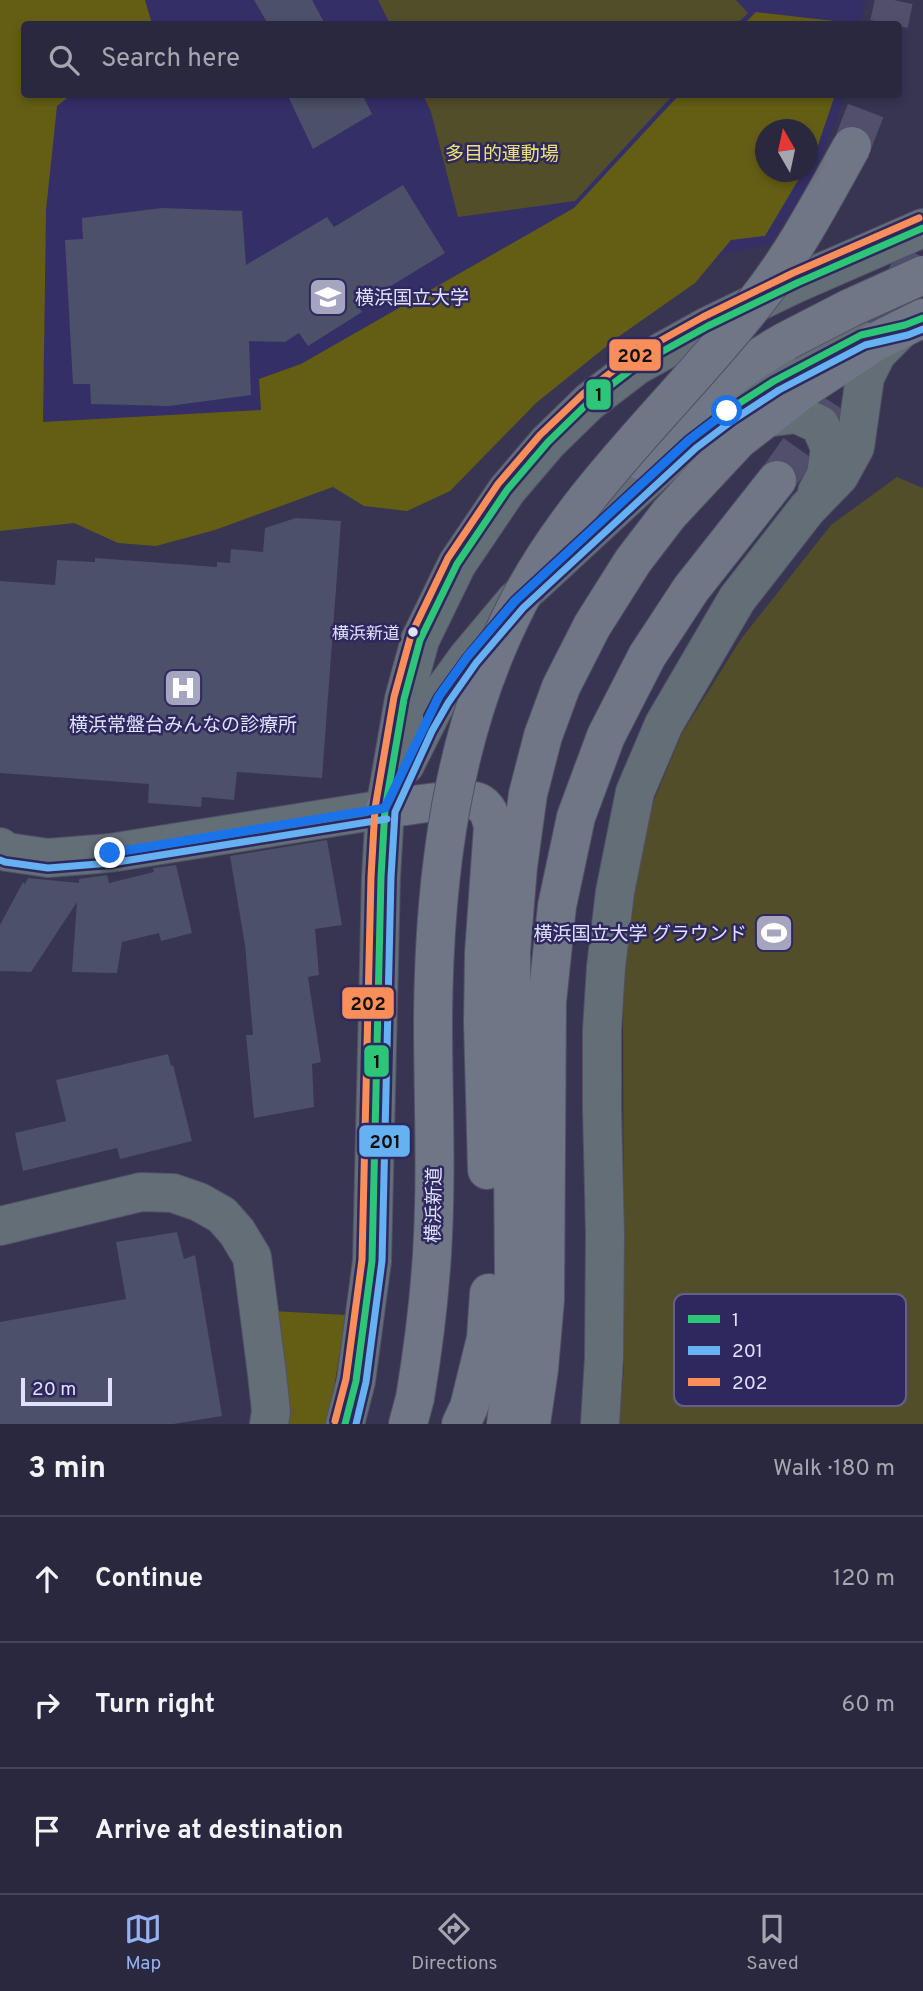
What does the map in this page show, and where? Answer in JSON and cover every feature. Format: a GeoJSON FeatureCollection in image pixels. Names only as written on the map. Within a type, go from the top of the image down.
{"type":"FeatureCollection","features":[{"type":"Feature","properties":{"kind":"highway"},"geometry":{"type":"LineString","coordinates":[[544,560],[592,491],[760,297],[804,231],[852,146]]}},
{"type":"Feature","properties":{"kind":"highway","name":"横浜新道"},"geometry":{"type":"LineString","coordinates":[[412,1411],[425,1343],[432,1253],[436,942],[444,845],[457,775],[481,693],[517,605],[544,560],[574,526],[681,419],[739,372],[786,341],[850,307],[923,275]]}},
{"type":"Feature","properties":{"kind":"highway"},"geometry":{"type":"LineString","coordinates":[[506,1424],[514,1279],[511,952],[528,794],[543,736],[561,687],[592,626],[633,561],[669,514],[738,440],[813,382],[875,342],[914,321]]}},
{"type":"Feature","properties":{"kind":"highway"},"geometry":{"type":"LineString","coordinates":[[531,1424],[539,1369],[544,1300],[547,1002],[557,906],[576,817],[606,736],[647,656],[691,589],[777,480]]}},
{"type":"Feature","properties":{"kind":"highway"},"geometry":{"type":"LineString","coordinates":[[385,808],[462,800],[478,801],[489,811],[493,826],[484,953],[483,1023],[490,1279],[486,1338],[461,1424]]}},
{"type":"Feature","properties":{"kind":"street"},"geometry":{"type":"LineString","coordinates":[[345,1424],[356,1381],[372,1261],[385,808],[404,699],[421,640],[457,564],[507,490],[548,442],[589,402],[636,366],[708,326],[923,228]]}},
{"type":"Feature","properties":{"kind":"street"},"geometry":{"type":"LineString","coordinates":[[385,808],[439,696],[467,657],[515,601],[689,440],[727,411],[774,381],[861,335],[914,321]]}},
{"type":"Feature","properties":{"kind":"street"},"geometry":{"type":"LineString","coordinates":[[600,1424],[605,1317],[602,1030],[615,892],[635,792],[664,724],[737,599],[807,509],[839,476],[855,447],[865,377],[877,353],[914,321]]}},
{"type":"Feature","properties":{"kind":"street"},"geometry":{"type":"LineString","coordinates":[[765,418],[797,414],[820,425],[830,448],[826,475],[807,509]]}},
{"type":"Feature","properties":{"kind":"street"},"geometry":{"type":"LineString","coordinates":[[0,847],[7,852],[48,858],[110,853],[385,808]]}},
{"type":"Feature","properties":{"kind":"street"},"geometry":{"type":"LineString","coordinates":[[0,1226],[141,1192],[173,1193],[199,1202],[222,1215],[253,1257],[271,1411],[269,1424]]}},
{"type":"Feature","properties":{"kind":"shaded area","name":"横浜国立大学"},"geometry":{"type":"Polygon","coordinates":[[[0,0],[866,0],[861,21],[21,21],[21,98],[843,98],[818,162],[818,119],[755,119],[755,182],[809,182],[769,245],[729,252],[582,341],[364,506],[333,487],[215,530],[156,546],[118,543],[74,523],[0,531],[0,0]]]}},
{"type":"Feature","properties":{"kind":"shaded area"},"geometry":{"type":"Polygon","coordinates":[[[0,0],[145,0],[151,21],[21,21],[21,98],[67,98],[57,106],[46,210],[43,422],[261,410],[259,379],[301,364],[574,208],[676,98],[834,98],[818,145],[818,119],[755,119],[755,182],[797,182],[765,236],[731,240],[695,283],[618,337],[536,403],[450,491],[407,511],[364,506],[333,487],[215,530],[156,546],[118,543],[74,523],[0,531],[0,0]]]}},
{"type":"Feature","properties":{"kind":"shaded area"},"geometry":{"type":"Polygon","coordinates":[[[756,12],[835,21],[747,21],[756,12]]]}},
{"type":"Feature","properties":{"kind":"shaded area"},"geometry":{"type":"Polygon","coordinates":[[[272,1311],[346,1315],[328,1424],[279,1424],[272,1311]]]}},
{"type":"Feature","properties":{"kind":"green space"},"geometry":{"type":"Polygon","coordinates":[[[378,0],[736,0],[748,13],[740,21],[388,21],[378,0]]]}},
{"type":"Feature","properties":{"kind":"green space","name":"多目的運動場"},"geometry":{"type":"Polygon","coordinates":[[[424,98],[670,98],[575,201],[458,217],[431,112],[424,98]]]}},
{"type":"Feature","properties":{"kind":"green space","name":"横浜国立大学 グラウンド"},"geometry":{"type":"Polygon","coordinates":[[[897,477],[923,488],[923,1424],[619,1424],[624,1367],[623,971],[628,894],[654,800],[682,733],[741,639],[831,525],[897,477]]]}},
{"type":"Feature","properties":{"kind":"building"},"geometry":{"type":"Polygon","coordinates":[[[254,0],[312,0],[323,21],[266,21],[254,0]]]}},
{"type":"Feature","properties":{"kind":"building"},"geometry":{"type":"Polygon","coordinates":[[[289,98],[364,98],[372,114],[313,149],[289,98]]]}},
{"type":"Feature","properties":{"kind":"building"},"geometry":{"type":"Polygon","coordinates":[[[403,185],[445,253],[358,306],[362,312],[308,346],[299,333],[285,342],[249,341],[251,395],[169,406],[91,404],[90,384],[73,384],[65,240],[83,239],[82,218],[162,208],[242,211],[246,265],[327,217],[334,227],[403,185]]]}},
{"type":"Feature","properties":{"kind":"building"},"geometry":{"type":"Polygon","coordinates":[[[296,518],[341,521],[322,778],[237,772],[234,800],[202,797],[201,807],[148,803],[149,784],[0,773],[0,581],[55,585],[57,560],[95,562],[95,558],[217,567],[217,562],[230,563],[231,549],[263,552],[265,528],[296,518]]]}},
{"type":"Feature","properties":{"kind":"building"},"geometry":{"type":"Polygon","coordinates":[[[327,840],[342,925],[315,929],[319,975],[308,977],[321,1062],[312,1064],[314,1107],[254,1118],[246,1035],[253,1035],[245,945],[230,856],[327,840]]]}},
{"type":"Feature","properties":{"kind":"building"},"geometry":{"type":"Polygon","coordinates":[[[176,865],[192,933],[161,941],[159,933],[122,942],[117,973],[72,972],[77,902],[31,972],[0,971],[0,925],[23,882],[25,884],[28,878],[79,883],[79,879],[107,875],[109,883],[154,872],[153,868],[176,865]]]}},
{"type":"Feature","properties":{"kind":"building"},"geometry":{"type":"Polygon","coordinates":[[[168,1054],[192,1141],[120,1159],[117,1148],[23,1171],[15,1133],[66,1121],[56,1080],[168,1054]]]}},
{"type":"Feature","properties":{"kind":"building"},"geometry":{"type":"Polygon","coordinates":[[[177,1232],[184,1259],[195,1255],[222,1416],[173,1424],[0,1424],[0,1322],[126,1299],[116,1242],[177,1232]]]}},
{"type":"Feature","properties":{"kind":"tunnel"},"geometry":{"type":"LineString","coordinates":[[890,21],[894,0]]}},
{"type":"Feature","properties":{"kind":"tunnel"},"geometry":{"type":"LineString","coordinates":[[852,146],[870,98]]}},
{"type":"Feature","properties":{"kind":"tunnel"},"geometry":{"type":"LineString","coordinates":[[777,480],[811,432],[891,306],[923,243]]}},
{"type":"Feature","properties":{"kind":"transit line","name":"202"},"geometry":{"type":"LineString","coordinates":[[335,1421],[346,1379],[362,1260],[375,808],[394,697],[411,635],[448,558],[498,484],[540,435],[583,394],[631,357],[703,317],[793,273],[919,218]]}},
{"type":"Feature","properties":{"kind":"transit line","name":"1"},"geometry":{"type":"LineString","coordinates":[[345,1424],[356,1381],[372,1261],[385,809],[404,699],[420,640],[457,564],[507,490],[548,442],[589,402],[636,366],[708,326],[797,283],[923,228]]}},
{"type":"Feature","properties":{"kind":"transit line","name":"1"},"geometry":{"type":"LineString","coordinates":[[429,716],[439,697],[468,657],[515,601],[689,440],[727,411],[774,381],[861,335],[923,318]]}},
{"type":"Feature","properties":{"kind":"transit line","name":"201"},"geometry":{"type":"LineString","coordinates":[[356,1424],[366,1382],[382,1261],[391,877],[395,812],[432,731],[476,663],[523,608],[696,448],[779,390],[865,345],[923,329]]}},
{"type":"Feature","properties":{"kind":"transit line","name":"201"},"geometry":{"type":"LineString","coordinates":[[0,860],[48,868],[111,863],[387,819]]}},
{"type":"Feature","properties":{"kind":"place","name":"横浜国立大学"},"geometry":{"type":"Point","coordinates":[328,297]}},
{"type":"Feature","properties":{"kind":"place","name":"横浜新道"},"geometry":{"type":"Point","coordinates":[413,632]}},
{"type":"Feature","properties":{"kind":"place","name":"横浜常盤台みんなの診療所"},"geometry":{"type":"Point","coordinates":[183,688]}},
{"type":"Feature","properties":{"kind":"place","name":"横浜国立大学 グラウンド"},"geometry":{"type":"Point","coordinates":[774,933]}},
{"type":"Feature","properties":{"kind":"route"},"geometry":{"type":"LineString","coordinates":[[110,853],[385,808],[439,696],[467,657],[515,601],[689,440],[727,411]]}}]}
